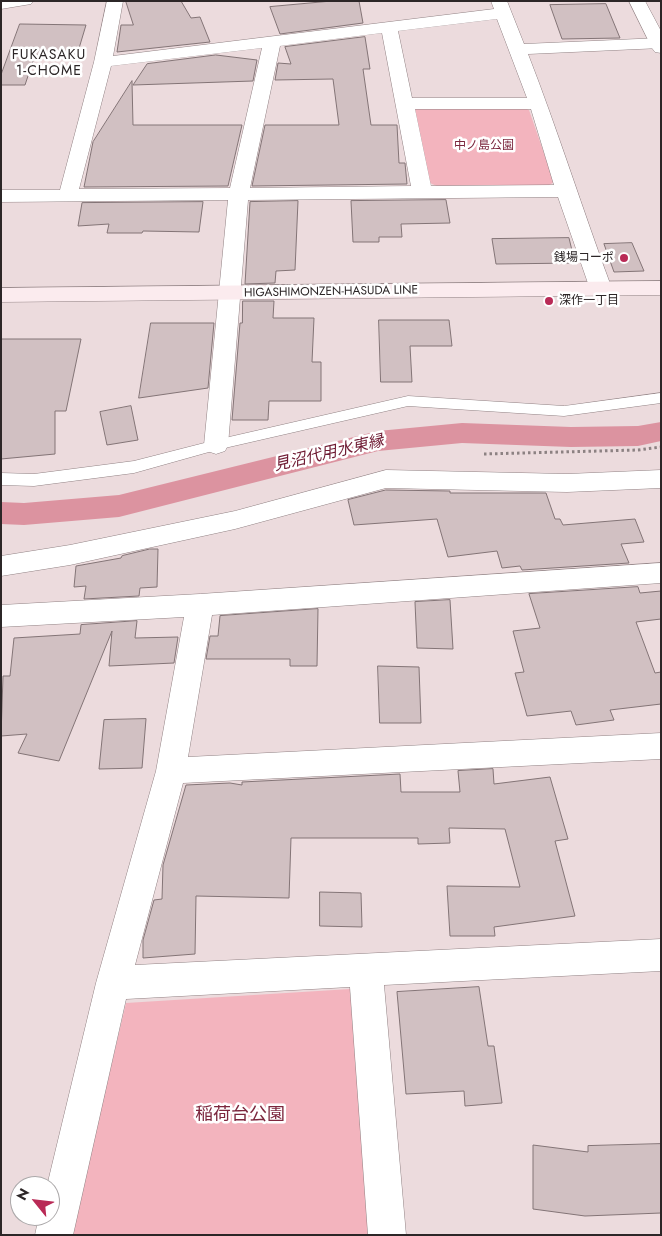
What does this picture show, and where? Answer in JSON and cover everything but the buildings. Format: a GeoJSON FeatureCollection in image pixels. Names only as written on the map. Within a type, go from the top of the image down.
{"type":"FeatureCollection","features":[{"type":"Feature","properties":{"kind":"main road","name":"HIGASHIMONZEN-HASUDA LINE"},"geometry":{"type":"LineString","coordinates":[[1,295],[661,288]]}},
{"type":"Feature","properties":{"kind":"street"},"geometry":{"type":"LineString","coordinates":[[1,4],[25,1]]}},
{"type":"Feature","properties":{"kind":"street"},"geometry":{"type":"LineString","coordinates":[[68,195],[103,62],[115,1]]}},
{"type":"Feature","properties":{"kind":"street"},"geometry":{"type":"LineString","coordinates":[[517,49],[660,44],[637,1]]}},
{"type":"Feature","properties":{"kind":"street"},"geometry":{"type":"LineString","coordinates":[[103,62],[389,27],[501,7],[538,103],[566,191],[601,289]]}},
{"type":"Feature","properties":{"kind":"street"},"geometry":{"type":"LineString","coordinates":[[389,27],[422,192]]}},
{"type":"Feature","properties":{"kind":"street"},"geometry":{"type":"LineString","coordinates":[[216,445],[239,193],[272,41]]}},
{"type":"Feature","properties":{"kind":"street"},"geometry":{"type":"LineString","coordinates":[[404,104],[538,103]]}},
{"type":"Feature","properties":{"kind":"street"},"geometry":{"type":"LineString","coordinates":[[1,196],[566,191]]}},
{"type":"Feature","properties":{"kind":"street"},"geometry":{"type":"LineString","coordinates":[[1,566],[70,555],[235,520],[386,479],[567,483],[661,479]]}},
{"type":"Feature","properties":{"kind":"street"},"geometry":{"type":"LineString","coordinates":[[1,616],[200,605],[661,573]]}},
{"type":"Feature","properties":{"kind":"street"},"geometry":{"type":"LineString","coordinates":[[54,1235],[113,984],[171,772],[200,605]]}},
{"type":"Feature","properties":{"kind":"street"},"geometry":{"type":"LineString","coordinates":[[171,772],[661,746]]}},
{"type":"Feature","properties":{"kind":"street"},"geometry":{"type":"LineString","coordinates":[[113,984],[366,969],[661,955]]}},
{"type":"Feature","properties":{"kind":"street"},"geometry":{"type":"LineString","coordinates":[[366,969],[387,1235]]}},
{"type":"Feature","properties":{"kind":"lane"},"geometry":{"type":"LineString","coordinates":[[1,480],[34,480],[134,466],[216,445],[408,401],[564,410],[661,398]]}},
{"type":"Feature","properties":{"kind":"green space","name":"中ノ島公園"},"geometry":{"type":"Polygon","coordinates":[[[518,105],[529,110],[554,182],[548,186],[439,187],[430,183],[414,109],[418,107],[518,105]]]}},
{"type":"Feature","properties":{"kind":"green space","name":"稲荷台公園"},"geometry":{"type":"Polygon","coordinates":[[[350,989],[369,1235],[71,1235],[126,1003],[350,989]]]}},
{"type":"Feature","properties":{"kind":"waterway","name":"見沼代用水東縁"},"geometry":{"type":"LineString","coordinates":[[1,513],[24,514],[119,506],[378,441],[462,433],[571,437],[638,436],[661,431]]}},
{"type":"Feature","properties":{"kind":"place","name":"銭場コーポ"},"geometry":{"type":"Point","coordinates":[624,258]}},
{"type":"Feature","properties":{"kind":"place","name":"深作一丁目"},"geometry":{"type":"Point","coordinates":[549,301]}},
{"type":"Feature","properties":{"kind":"district","name":"FUKASAKU 1-CHOME"},"geometry":{"type":"Point","coordinates":[49,64]}}]}
